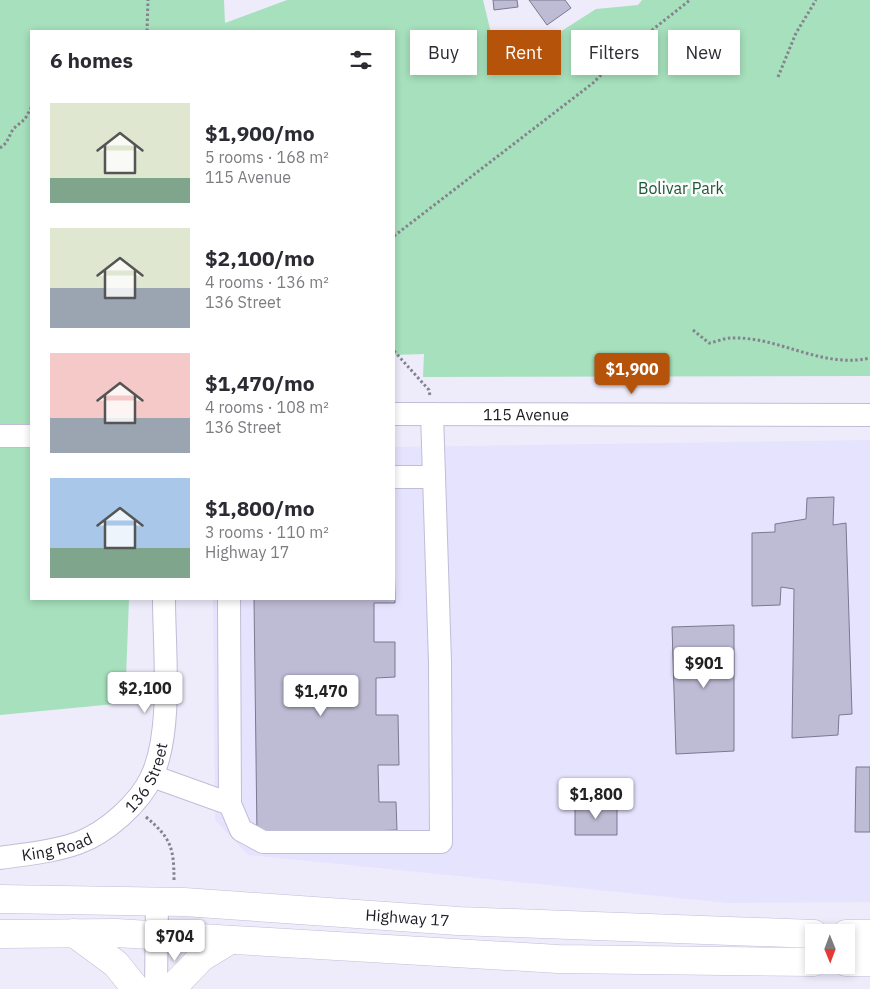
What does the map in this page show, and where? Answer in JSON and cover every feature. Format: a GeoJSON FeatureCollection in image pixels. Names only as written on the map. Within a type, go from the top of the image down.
{"type":"FeatureCollection","features":[{"type":"Feature","properties":{"kind":"highway","name":"Highway 17"},"geometry":{"type":"LineString","coordinates":[[0,899],[165,893],[531,924],[805,934]]}},
{"type":"Feature","properties":{"kind":"highway","name":"Highway 17"},"geometry":{"type":"LineString","coordinates":[[0,934],[74,932],[558,959],[805,962]]}},
{"type":"Feature","properties":{"kind":"highway"},"geometry":{"type":"LineString","coordinates":[[74,932],[116,964],[136,989]]}},
{"type":"Feature","properties":{"kind":"highway"},"geometry":{"type":"LineString","coordinates":[[855,934],[870,934]]}},
{"type":"Feature","properties":{"kind":"highway"},"geometry":{"type":"LineString","coordinates":[[170,989],[202,957],[230,940]]}},
{"type":"Feature","properties":{"kind":"highway"},"geometry":{"type":"LineString","coordinates":[[855,962],[870,962]]}},
{"type":"Feature","properties":{"kind":"street","name":"115 Avenue"},"geometry":{"type":"LineString","coordinates":[[395,414],[870,415]]}},
{"type":"Feature","properties":{"kind":"street"},"geometry":{"type":"LineString","coordinates":[[229,600],[230,804],[240,830],[262,842],[441,842],[440,662],[432,414]]}},
{"type":"Feature","properties":{"kind":"street"},"geometry":{"type":"LineString","coordinates":[[0,436],[30,436]]}},
{"type":"Feature","properties":{"kind":"street"},"geometry":{"type":"LineString","coordinates":[[395,477],[434,477]]}},
{"type":"Feature","properties":{"kind":"street","name":"136 Street"},"geometry":{"type":"LineString","coordinates":[[109,827],[132,805],[152,776],[162,743],[164,600]]}},
{"type":"Feature","properties":{"kind":"street"},"geometry":{"type":"LineString","coordinates":[[152,776],[230,804]]}},
{"type":"Feature","properties":{"kind":"street","name":"King Road"},"geometry":{"type":"LineString","coordinates":[[0,858],[46,851],[79,843],[109,827]]}},
{"type":"Feature","properties":{"kind":"street"},"geometry":{"type":"LineString","coordinates":[[156,989],[156,936],[165,893]]}},
{"type":"Feature","properties":{"kind":"path"},"geometry":{"type":"LineString","coordinates":[[147,30],[148,0]]}},
{"type":"Feature","properties":{"kind":"path"},"geometry":{"type":"LineString","coordinates":[[395,235],[593,83],[623,53],[690,0]]}},
{"type":"Feature","properties":{"kind":"path"},"geometry":{"type":"LineString","coordinates":[[778,77],[796,34],[816,0]]}},
{"type":"Feature","properties":{"kind":"path"},"geometry":{"type":"LineString","coordinates":[[0,148],[6,143],[13,129],[25,119],[30,110]]}},
{"type":"Feature","properties":{"kind":"path"},"geometry":{"type":"LineString","coordinates":[[693,330],[709,343],[730,338],[752,339],[828,360],[856,361],[870,358]]}},
{"type":"Feature","properties":{"kind":"path"},"geometry":{"type":"LineString","coordinates":[[395,352],[429,390],[432,414]]}},
{"type":"Feature","properties":{"kind":"path"},"geometry":{"type":"LineString","coordinates":[[145,815],[162,830],[170,842],[174,855],[165,893]]}},
{"type":"Feature","properties":{"kind":"shaded area"},"geometry":{"type":"Polygon","coordinates":[[[870,440],[870,902],[728,903],[248,855],[215,820],[213,600],[395,600],[395,447],[870,440]]]}},
{"type":"Feature","properties":{"kind":"green space","name":"Bolivar Park"},"geometry":{"type":"Polygon","coordinates":[[[0,0],[224,0],[225,23],[287,0],[483,0],[490,30],[487,30],[487,75],[561,75],[561,31],[596,9],[638,5],[642,0],[870,0],[870,376],[423,377],[424,354],[395,355],[395,30],[30,30],[30,600],[129,600],[125,703],[0,715],[0,0]]]}},
{"type":"Feature","properties":{"kind":"building"},"geometry":{"type":"Polygon","coordinates":[[[493,0],[517,0],[518,7],[494,10],[493,0]]]}},
{"type":"Feature","properties":{"kind":"building"},"geometry":{"type":"Polygon","coordinates":[[[529,0],[565,0],[571,8],[547,25],[529,0]]]}},
{"type":"Feature","properties":{"kind":"building"},"geometry":{"type":"Polygon","coordinates":[[[834,497],[833,525],[846,523],[852,714],[839,715],[838,735],[792,738],[794,589],[781,587],[780,605],[752,606],[752,533],[775,532],[775,524],[806,519],[807,498],[834,497]]]}},
{"type":"Feature","properties":{"kind":"building"},"geometry":{"type":"Polygon","coordinates":[[[254,600],[395,600],[395,603],[374,603],[374,642],[395,642],[395,677],[376,678],[376,715],[398,715],[399,765],[378,765],[379,802],[396,802],[397,830],[257,835],[254,600]]]}},
{"type":"Feature","properties":{"kind":"building"},"geometry":{"type":"Polygon","coordinates":[[[734,625],[734,751],[676,754],[672,627],[734,625]]]}},
{"type":"Feature","properties":{"kind":"building"},"geometry":{"type":"Polygon","coordinates":[[[856,767],[870,767],[870,832],[855,832],[856,767]]]}},
{"type":"Feature","properties":{"kind":"building"},"geometry":{"type":"Polygon","coordinates":[[[575,805],[617,806],[617,835],[575,835],[575,805]]]}}]}
